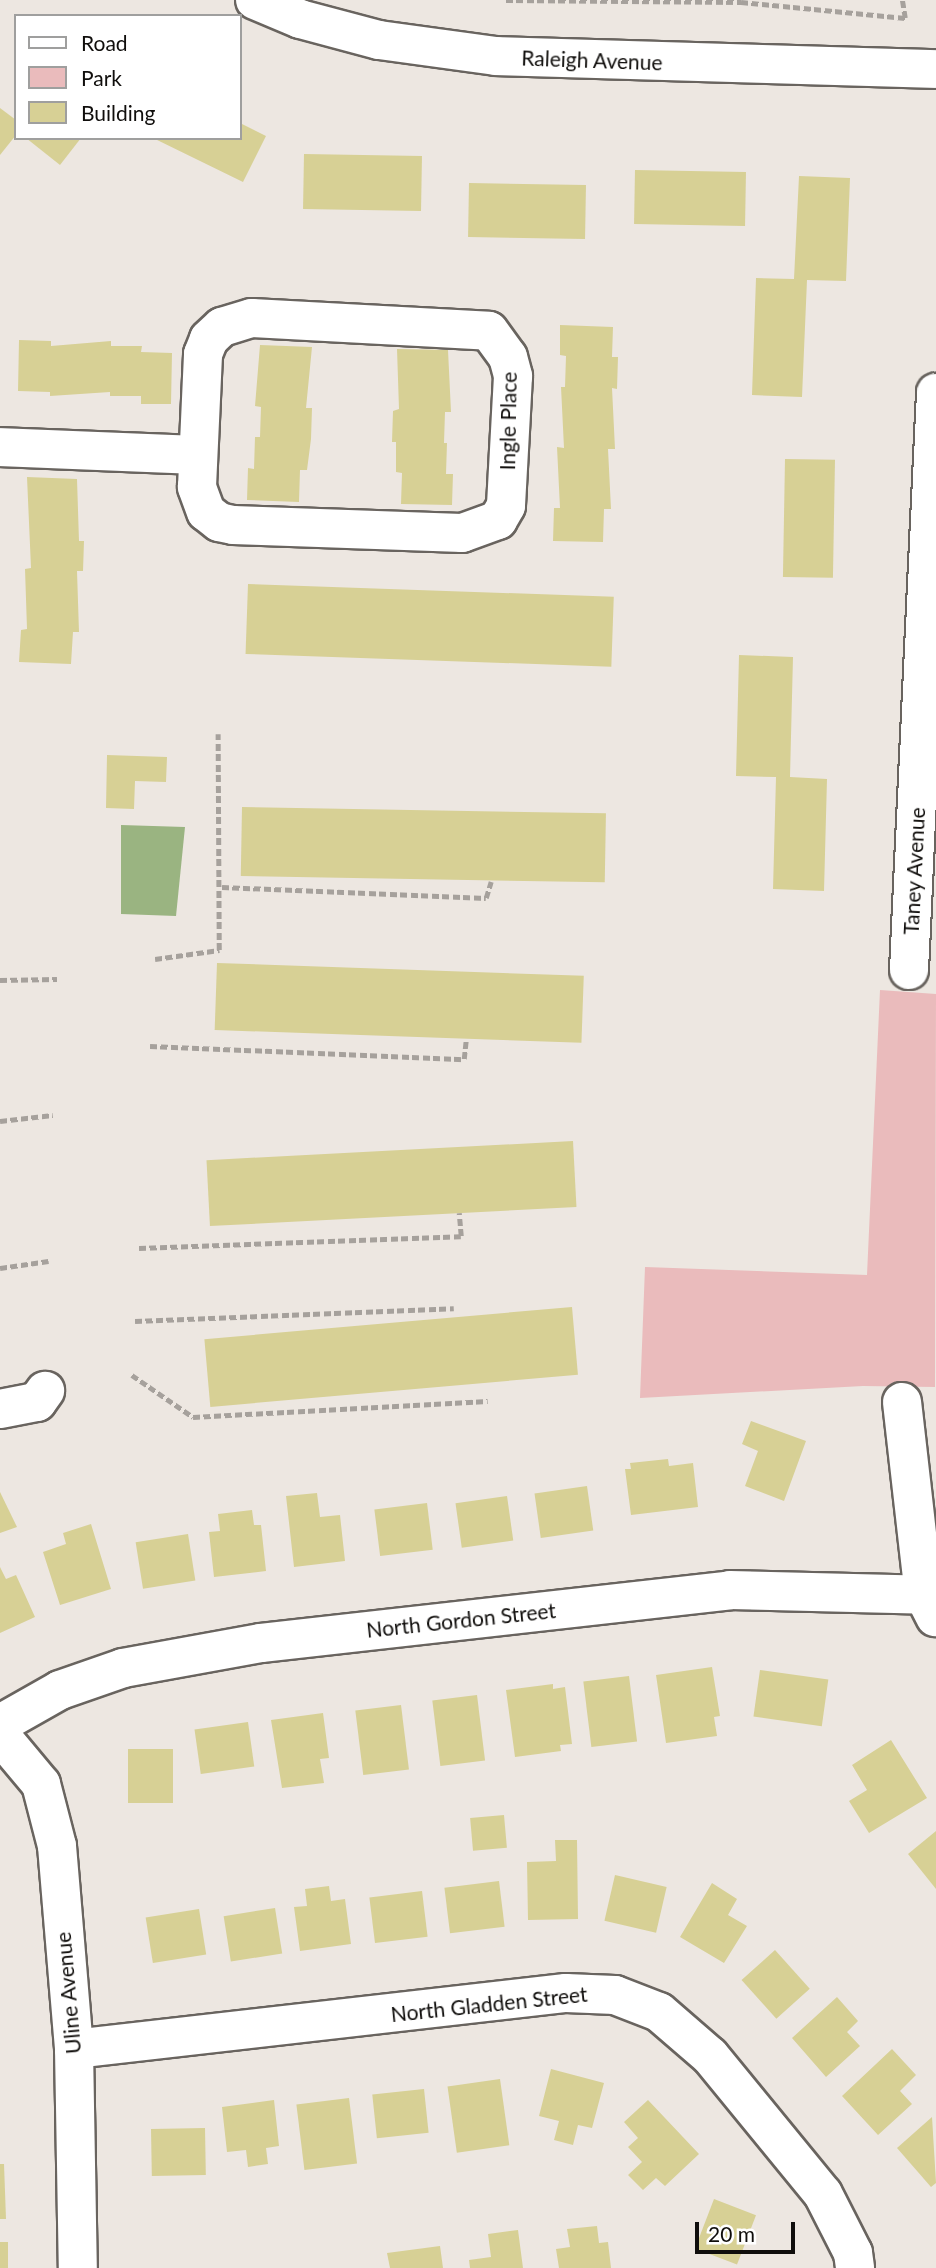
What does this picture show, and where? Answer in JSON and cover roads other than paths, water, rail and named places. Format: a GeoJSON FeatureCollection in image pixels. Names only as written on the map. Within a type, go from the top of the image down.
{"type":"FeatureCollection","features":[{"type":"Feature","properties":{"kind":"street","name":"Raleigh Avenue"},"geometry":{"type":"LineString","coordinates":[[255,0],[300,19],[379,40],[496,56],[936,69]]}},
{"type":"Feature","properties":{"kind":"street","name":"Ingle Place"},"geometry":{"type":"LineString","coordinates":[[251,318],[481,329],[497,338],[508,357],[513,376],[506,506],[498,520],[479,530],[219,522],[200,501],[197,455],[203,355],[209,340],[222,327],[235,322],[251,318]]}},
{"type":"Feature","properties":{"kind":"street","name":"Taney Avenue"},"geometry":{"type":"LineString","coordinates":[[909,970],[936,393]]}},
{"type":"Feature","properties":{"kind":"street"},"geometry":{"type":"LineString","coordinates":[[0,447],[197,455]]}},
{"type":"Feature","properties":{"kind":"street"},"geometry":{"type":"LineString","coordinates":[[0,1409],[37,1402],[44,1391]]}},
{"type":"Feature","properties":{"kind":"street"},"geometry":{"type":"LineString","coordinates":[[902,1402],[932,1603]]}},
{"type":"Feature","properties":{"kind":"street","name":"North Gordon Street"},"geometry":{"type":"LineString","coordinates":[[0,1724],[60,1690],[123,1668],[261,1643],[730,1590],[932,1603]]}},
{"type":"Feature","properties":{"kind":"street","name":"Uline Avenue"},"geometry":{"type":"LineString","coordinates":[[0,1735],[25,1760],[51,1810],[74,2049],[78,2268]]}},
{"type":"Feature","properties":{"kind":"street","name":"North Gladden Street"},"geometry":{"type":"LineString","coordinates":[[74,2049],[566,1993],[615,1995],[659,2012],[709,2056],[823,2194],[853,2253],[855,2268]]}}]}
